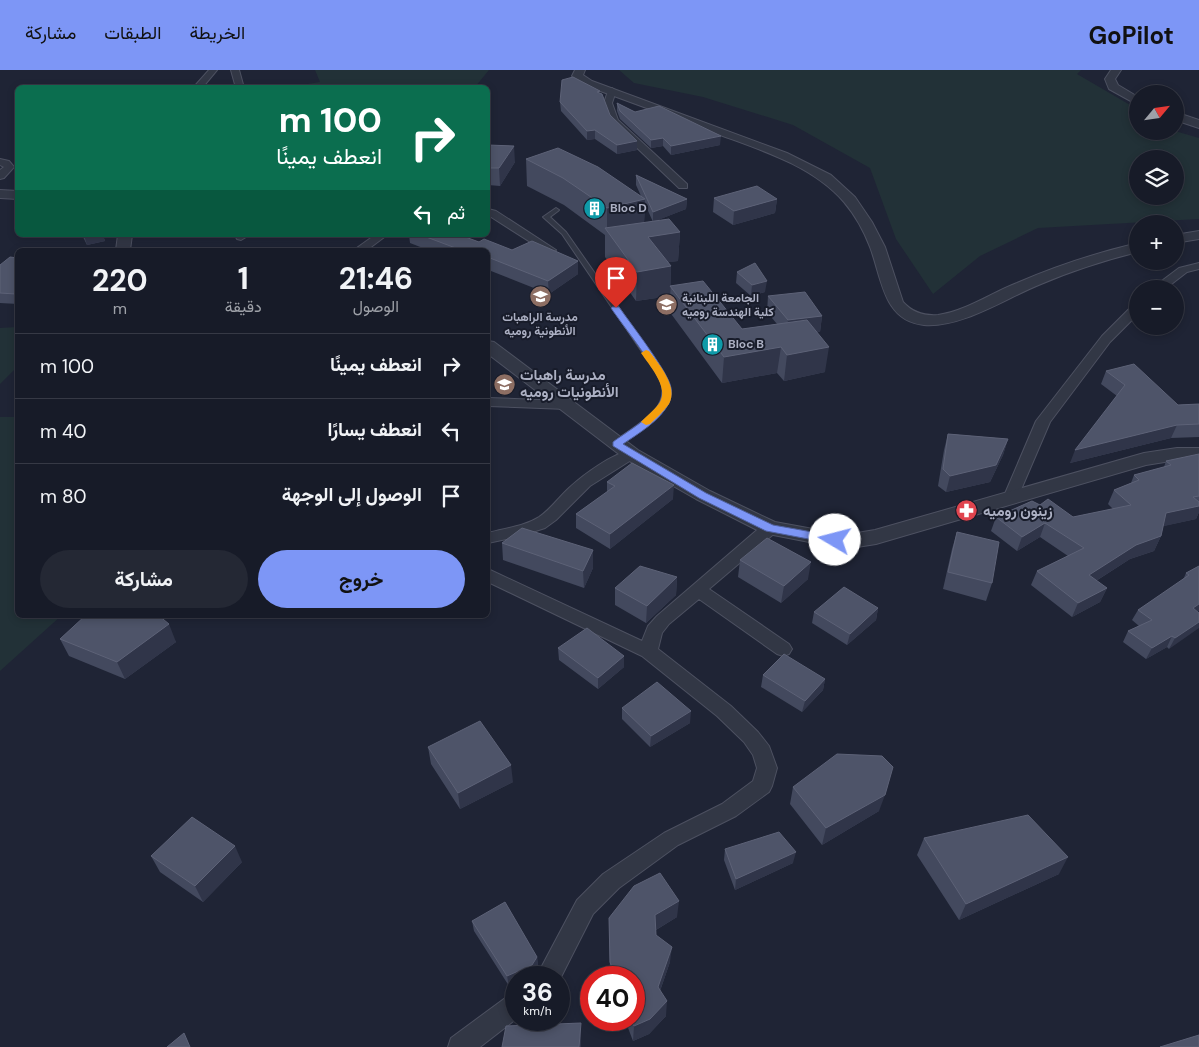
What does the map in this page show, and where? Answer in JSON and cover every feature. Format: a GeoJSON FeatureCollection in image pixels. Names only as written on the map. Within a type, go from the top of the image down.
{"type":"FeatureCollection","features":[{"type":"Feature","properties":{"kind":"street"},"geometry":{"type":"LineString","coordinates":[[199,85],[213,70]]}},
{"type":"Feature","properties":{"kind":"street"},"geometry":{"type":"LineString","coordinates":[[235,70],[239,85]]}},
{"type":"Feature","properties":{"kind":"street"},"geometry":{"type":"LineString","coordinates":[[580,70],[577,76],[581,80],[780,155],[809,168],[835,184],[852,203],[869,229],[883,262],[896,304],[900,309],[916,318],[936,319],[964,312],[1042,277],[1129,249]]}},
{"type":"Feature","properties":{"kind":"street"},"geometry":{"type":"LineString","coordinates":[[1116,70],[1110,79],[1113,87],[1129,97]]}},
{"type":"Feature","properties":{"kind":"street"},"geometry":{"type":"LineString","coordinates":[[612,92],[608,103],[614,121],[683,186]]}},
{"type":"Feature","properties":{"kind":"street"},"geometry":{"type":"LineString","coordinates":[[1184,119],[1199,124]]}},
{"type":"Feature","properties":{"kind":"street"},"geometry":{"type":"LineString","coordinates":[[0,162],[6,163],[9,166],[0,176]]}},
{"type":"Feature","properties":{"kind":"street"},"geometry":{"type":"LineString","coordinates":[[0,194],[15,195]]}},
{"type":"Feature","properties":{"kind":"street"},"geometry":{"type":"LineString","coordinates":[[490,212],[550,250]]}},
{"type":"Feature","properties":{"kind":"street"},"geometry":{"type":"LineString","coordinates":[[1184,238],[1199,235]]}},
{"type":"Feature","properties":{"kind":"street"},"geometry":{"type":"LineString","coordinates":[[363,248],[379,237]]}},
{"type":"Feature","properties":{"kind":"street"},"geometry":{"type":"LineString","coordinates":[[1169,280],[1183,270],[1199,266]]}},
{"type":"Feature","properties":{"kind":"street"},"geometry":{"type":"LineString","coordinates":[[1012,496],[1044,421],[1106,339],[1129,316]]}},
{"type":"Feature","properties":{"kind":"street"},"geometry":{"type":"LineString","coordinates":[[490,347],[624,449],[703,495],[770,528],[835,540],[857,540],[876,537],[1144,459],[1177,454],[1199,454]]}},
{"type":"Feature","properties":{"kind":"street"},"geometry":{"type":"LineString","coordinates":[[490,402],[567,405]]}},
{"type":"Feature","properties":{"kind":"street"},"geometry":{"type":"LineString","coordinates":[[490,537],[506,533],[520,532],[540,524],[555,512],[577,488],[624,449]]}},
{"type":"Feature","properties":{"kind":"street"},"geometry":{"type":"LineString","coordinates":[[648,652],[654,631],[663,620],[770,528]]}},
{"type":"Feature","properties":{"kind":"street"},"geometry":{"type":"LineString","coordinates":[[490,576],[648,652],[724,711],[751,737],[762,752],[767,768],[762,786],[729,810],[671,839],[611,880],[585,907],[554,966]]}},
{"type":"Feature","properties":{"kind":"street"},"geometry":{"type":"LineString","coordinates":[[698,590],[783,649]]}},
{"type":"Feature","properties":{"kind":"street"},"geometry":{"type":"LineString","coordinates":[[460,1047],[505,1012]]}},
{"type":"Feature","properties":{"kind":"lane"},"geometry":{"type":"LineString","coordinates":[[556,210],[546,217],[564,233],[657,368],[666,386],[665,402],[641,427],[624,449]]}},
{"type":"Feature","properties":{"kind":"shaded area"},"geometry":{"type":"Polygon","coordinates":[[[315,70],[489,70],[477,85],[301,85],[320,82],[315,70]]]}},
{"type":"Feature","properties":{"kind":"shaded area"},"geometry":{"type":"Polygon","coordinates":[[[619,70],[1081,70],[1077,74],[1129,104],[1129,140],[1184,140],[1184,134],[1199,138],[1199,219],[1184,220],[1184,215],[1129,215],[1129,223],[1038,228],[980,256],[933,294],[896,239],[870,168],[793,125],[703,97],[634,83],[619,70]]]}},
{"type":"Feature","properties":{"kind":"shaded area"},"geometry":{"type":"Polygon","coordinates":[[[15,327],[15,369],[0,384],[0,328],[15,327]]]}},
{"type":"Feature","properties":{"kind":"shaded area"},"geometry":{"type":"Polygon","coordinates":[[[0,417],[15,417],[15,618],[59,618],[0,671],[0,417]]]}},
{"type":"Feature","properties":{"kind":"building"},"geometry":{"type":"Polygon","coordinates":[[[573,77],[600,91],[597,92],[602,94],[610,115],[637,141],[617,145],[595,130],[587,131],[560,102],[562,80],[573,77]]]}},
{"type":"Feature","properties":{"kind":"building"},"geometry":{"type":"Polygon","coordinates":[[[617,103],[635,112],[659,106],[721,136],[671,146],[663,138],[651,140],[620,111],[617,103]]]}},
{"type":"Feature","properties":{"kind":"building"},"geometry":{"type":"Polygon","coordinates":[[[490,145],[514,146],[499,168],[490,168],[490,145]]]}},
{"type":"Feature","properties":{"kind":"building"},"geometry":{"type":"Polygon","coordinates":[[[558,148],[598,167],[645,199],[607,208],[563,178],[526,159],[558,148]]]}},
{"type":"Feature","properties":{"kind":"building"},"geometry":{"type":"Polygon","coordinates":[[[636,175],[687,199],[653,212],[636,175]]]}},
{"type":"Feature","properties":{"kind":"building"},"geometry":{"type":"Polygon","coordinates":[[[757,186],[777,199],[734,211],[714,198],[757,186]]]}},
{"type":"Feature","properties":{"kind":"building"},"geometry":{"type":"Polygon","coordinates":[[[669,219],[680,232],[648,237],[671,266],[637,272],[605,228],[669,219]]]}},
{"type":"Feature","properties":{"kind":"building"},"geometry":{"type":"Polygon","coordinates":[[[426,237],[465,237],[479,242],[484,239],[512,250],[532,241],[578,261],[548,281],[490,258],[490,248],[456,248],[426,237]]]}},
{"type":"Feature","properties":{"kind":"building"},"geometry":{"type":"Polygon","coordinates":[[[10,257],[15,258],[15,294],[0,293],[0,265],[10,257]]]}},
{"type":"Feature","properties":{"kind":"building"},"geometry":{"type":"Polygon","coordinates":[[[755,263],[767,281],[752,285],[737,272],[755,263]]]}},
{"type":"Feature","properties":{"kind":"building"},"geometry":{"type":"Polygon","coordinates":[[[703,281],[742,329],[807,320],[829,347],[787,355],[781,347],[724,357],[670,286],[703,281]]]}},
{"type":"Feature","properties":{"kind":"building"},"geometry":{"type":"Polygon","coordinates":[[[805,292],[822,316],[788,320],[768,296],[805,292]]]}},
{"type":"Feature","properties":{"kind":"building"},"geometry":{"type":"Polygon","coordinates":[[[1134,364],[1178,405],[1199,404],[1199,424],[1177,425],[1075,450],[1125,385],[1106,371],[1134,364]]]}},
{"type":"Feature","properties":{"kind":"building"},"geometry":{"type":"Polygon","coordinates":[[[948,434],[1008,439],[996,465],[950,476],[943,469],[948,434]]]}},
{"type":"Feature","properties":{"kind":"building"},"geometry":{"type":"Polygon","coordinates":[[[1199,454],[1199,496],[1193,497],[1199,502],[1199,506],[1166,513],[1161,536],[1136,545],[1089,575],[1107,588],[1078,603],[1037,571],[1084,548],[1045,523],[1022,537],[996,517],[1032,501],[1040,505],[1048,499],[1073,517],[1131,505],[1114,490],[1139,480],[1134,475],[1171,465],[1166,461],[1199,454]]]}},
{"type":"Feature","properties":{"kind":"building"},"geometry":{"type":"Polygon","coordinates":[[[632,463],[674,485],[610,534],[576,514],[615,486],[607,482],[632,463]]]}},
{"type":"Feature","properties":{"kind":"building"},"geometry":{"type":"Polygon","coordinates":[[[522,528],[593,550],[583,571],[502,543],[522,528]]]}},
{"type":"Feature","properties":{"kind":"building"},"geometry":{"type":"Polygon","coordinates":[[[957,532],[999,542],[992,583],[948,572],[957,532]]]}},
{"type":"Feature","properties":{"kind":"building"},"geometry":{"type":"Polygon","coordinates":[[[767,538],[811,562],[784,586],[740,560],[767,538]]]}},
{"type":"Feature","properties":{"kind":"building"},"geometry":{"type":"Polygon","coordinates":[[[640,566],[677,577],[647,606],[615,588],[640,566]]]}},
{"type":"Feature","properties":{"kind":"building"},"geometry":{"type":"Polygon","coordinates":[[[1199,566],[1199,604],[1193,608],[1199,613],[1199,622],[1175,638],[1172,636],[1152,648],[1128,631],[1152,620],[1138,610],[1189,575],[1186,573],[1199,566]]]}},
{"type":"Feature","properties":{"kind":"building"},"geometry":{"type":"Polygon","coordinates":[[[844,587],[878,608],[850,634],[814,612],[844,587]]]}},
{"type":"Feature","properties":{"kind":"building"},"geometry":{"type":"Polygon","coordinates":[[[83,618],[162,618],[169,624],[117,662],[60,639],[83,618]]]}},
{"type":"Feature","properties":{"kind":"building"},"geometry":{"type":"Polygon","coordinates":[[[587,628],[624,656],[598,678],[558,648],[587,628]]]}},
{"type":"Feature","properties":{"kind":"building"},"geometry":{"type":"Polygon","coordinates":[[[784,654],[825,679],[805,701],[763,675],[784,654]]]}},
{"type":"Feature","properties":{"kind":"building"},"geometry":{"type":"Polygon","coordinates":[[[657,682],[691,711],[651,736],[622,708],[657,682]]]}},
{"type":"Feature","properties":{"kind":"building"},"geometry":{"type":"Polygon","coordinates":[[[480,721],[511,765],[458,793],[428,747],[480,721]]]}},
{"type":"Feature","properties":{"kind":"building"},"geometry":{"type":"Polygon","coordinates":[[[837,754],[882,756],[893,767],[885,795],[826,828],[793,787],[837,754]]]}},
{"type":"Feature","properties":{"kind":"building"},"geometry":{"type":"Polygon","coordinates":[[[1028,815],[1068,857],[966,904],[924,838],[1028,815]]]}},
{"type":"Feature","properties":{"kind":"building"},"geometry":{"type":"Polygon","coordinates":[[[192,817],[235,846],[195,886],[151,856],[192,817]]]}},
{"type":"Feature","properties":{"kind":"building"},"geometry":{"type":"Polygon","coordinates":[[[779,832],[796,852],[736,879],[725,849],[779,832]]]}},
{"type":"Feature","properties":{"kind":"building"},"geometry":{"type":"Polygon","coordinates":[[[660,873],[679,901],[655,915],[656,935],[672,947],[658,987],[667,1001],[650,1019],[645,1021],[645,966],[612,966],[610,962],[609,918],[634,886],[660,873]]]}},
{"type":"Feature","properties":{"kind":"building"},"geometry":{"type":"Polygon","coordinates":[[[505,902],[537,957],[532,965],[505,966],[505,973],[472,921],[505,902]]]}},
{"type":"Feature","properties":{"kind":"building"},"geometry":{"type":"Polygon","coordinates":[[[570,1023],[580,1023],[579,1047],[502,1047],[505,1031],[570,1031],[570,1023]]]}},
{"type":"Feature","properties":{"kind":"building"},"geometry":{"type":"Polygon","coordinates":[[[184,1033],[190,1047],[167,1047],[184,1033]]]}},
{"type":"Feature","properties":{"kind":"building"},"geometry":{"type":"Polygon","coordinates":[[[1199,1035],[1199,1047],[1160,1047],[1199,1035]]]}},
{"type":"Feature","properties":{"kind":"slow traffic"},"geometry":{"type":"LineString","coordinates":[[646,353],[664,380],[667,393],[665,402],[646,422]]}},
{"type":"Feature","properties":{"kind":"place","name":"Bloc D"},"geometry":{"type":"Point","coordinates":[594,208]}},
{"type":"Feature","properties":{"kind":"place","name":"مدرسة الراهبات الأنطونية روميه"},"geometry":{"type":"Point","coordinates":[540,296]}},
{"type":"Feature","properties":{"kind":"place","name":"الجامعة اللبنانية كلية الهندسة روميه"},"geometry":{"type":"Point","coordinates":[666,305]}},
{"type":"Feature","properties":{"kind":"place","name":"Bloc B"},"geometry":{"type":"Point","coordinates":[712,344]}},
{"type":"Feature","properties":{"kind":"place","name":"مدرسة راهبات الأنطونيات روميه"},"geometry":{"type":"Point","coordinates":[504,384]}},
{"type":"Feature","properties":{"kind":"place","name":"زينون روميه"},"geometry":{"type":"Point","coordinates":[967,511]}},
{"type":"Feature","properties":{"kind":"route"},"geometry":{"type":"LineString","coordinates":[[616,308],[657,368],[664,380],[667,393],[665,402],[659,410],[641,427],[616,444],[703,495],[770,528],[835,540]]}}]}
